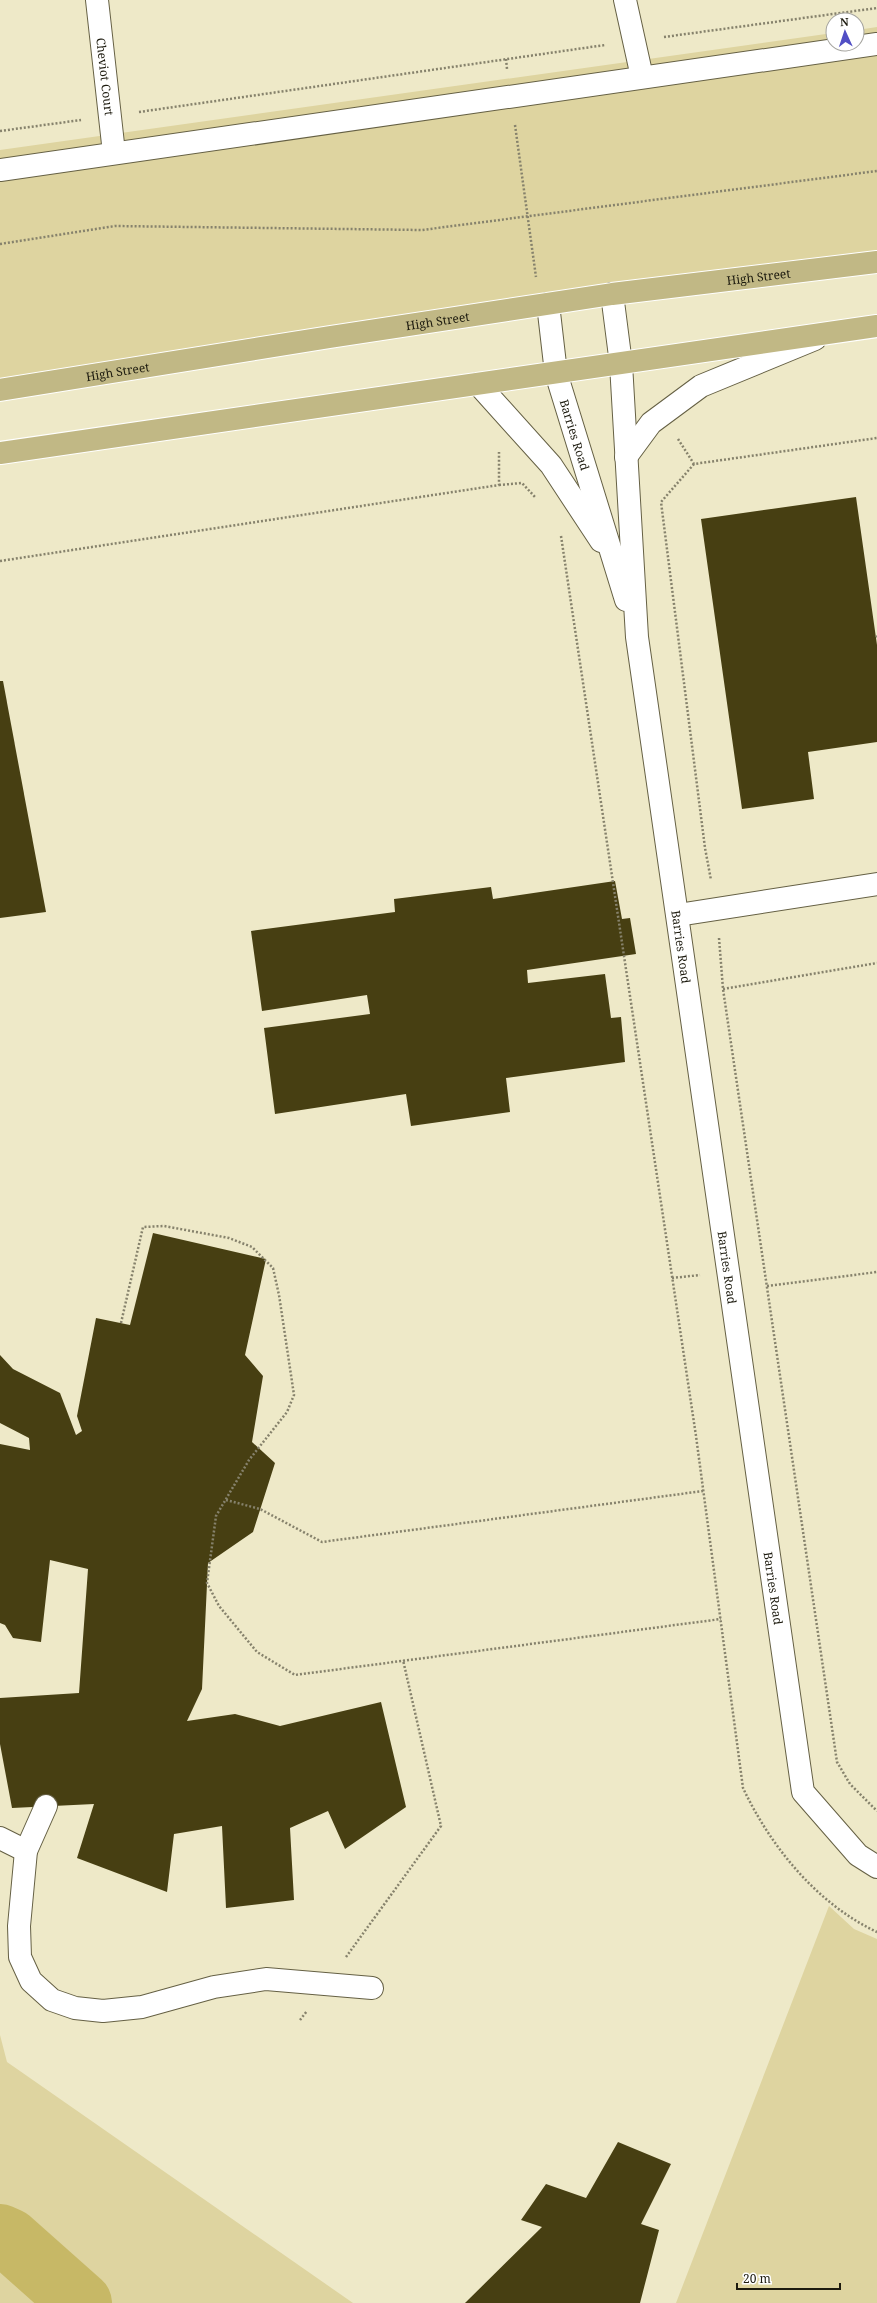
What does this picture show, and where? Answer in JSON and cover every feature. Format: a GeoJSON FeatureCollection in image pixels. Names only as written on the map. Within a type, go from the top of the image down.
{"type":"FeatureCollection","features":[{"type":"Feature","properties":{"kind":"main road","name":"High Street"},"geometry":{"type":"LineString","coordinates":[[0,390],[612,294],[877,262]]}},
{"type":"Feature","properties":{"kind":"main road"},"geometry":{"type":"LineString","coordinates":[[0,453],[877,326]]}},
{"type":"Feature","properties":{"kind":"street","name":"Cheviot Court"},"geometry":{"type":"LineString","coordinates":[[97,0],[114,153]]}},
{"type":"Feature","properties":{"kind":"street"},"geometry":{"type":"LineString","coordinates":[[625,0],[642,76]]}},
{"type":"Feature","properties":{"kind":"street"},"geometry":{"type":"LineString","coordinates":[[0,170],[642,76],[877,44]]}},
{"type":"Feature","properties":{"kind":"street","name":"Barries Road"},"geometry":{"type":"LineString","coordinates":[[612,294],[621,364],[637,637],[803,1792],[858,1855],[877,1867]]}},
{"type":"Feature","properties":{"kind":"street","name":"Barries Road"},"geometry":{"type":"LineString","coordinates":[[548,304],[556,373],[637,637]]}},
{"type":"Feature","properties":{"kind":"street"},"geometry":{"type":"LineString","coordinates":[[626,457],[651,423],[701,386],[830,333]]}},
{"type":"Feature","properties":{"kind":"street","name":"Barries Road"},"geometry":{"type":"LineString","coordinates":[[478,384],[551,465],[615,562]]}},
{"type":"Feature","properties":{"kind":"street"},"geometry":{"type":"LineString","coordinates":[[678,915],[877,884]]}},
{"type":"Feature","properties":{"kind":"street"},"geometry":{"type":"LineString","coordinates":[[46,1806],[26,1851],[19,1926],[20,1957],[31,1981],[52,2000],[75,2008],[103,2011],[142,2007],[214,1987],[266,1979],[372,1988]]}},
{"type":"Feature","properties":{"kind":"street"},"geometry":{"type":"LineString","coordinates":[[0,1838],[26,1851]]}},
{"type":"Feature","properties":{"kind":"path"},"geometry":{"type":"LineString","coordinates":[[0,131],[877,8]]}},
{"type":"Feature","properties":{"kind":"path"},"geometry":{"type":"LineString","coordinates":[[506,59],[536,279],[519,283],[523,308]]}},
{"type":"Feature","properties":{"kind":"path"},"geometry":{"type":"LineString","coordinates":[[0,244],[115,226],[422,230],[877,171]]}},
{"type":"Feature","properties":{"kind":"path"},"geometry":{"type":"LineString","coordinates":[[662,414],[694,464]]}},
{"type":"Feature","properties":{"kind":"path"},"geometry":{"type":"LineString","coordinates":[[499,485],[499,449],[513,422]]}},
{"type":"Feature","properties":{"kind":"path"},"geometry":{"type":"LineString","coordinates":[[877,438],[694,464],[661,502],[705,848],[717,908],[723,989],[837,1762],[850,1784],[877,1811]]}},
{"type":"Feature","properties":{"kind":"path"},"geometry":{"type":"LineString","coordinates":[[0,561],[499,485],[522,483],[538,500]]}},
{"type":"Feature","properties":{"kind":"path"},"geometry":{"type":"LineString","coordinates":[[560,530],[703,1491],[744,1788],[754,1812],[773,1842],[813,1887],[855,1922],[877,1932]]}},
{"type":"Feature","properties":{"kind":"path"},"geometry":{"type":"LineString","coordinates":[[723,989],[877,963]]}},
{"type":"Feature","properties":{"kind":"path"},"geometry":{"type":"LineString","coordinates":[[121,1323],[143,1227],[164,1226],[229,1238],[252,1247],[273,1268],[279,1295],[294,1395],[287,1412],[249,1460],[216,1516],[207,1583],[219,1606],[257,1652],[295,1675],[721,1619]]}},
{"type":"Feature","properties":{"kind":"path"},"geometry":{"type":"LineString","coordinates":[[767,1286],[877,1272]]}},
{"type":"Feature","properties":{"kind":"path"},"geometry":{"type":"LineString","coordinates":[[226,1500],[260,1509],[322,1542],[703,1491]]}},
{"type":"Feature","properties":{"kind":"path"},"geometry":{"type":"LineString","coordinates":[[300,2020],[441,1826],[403,1660]]}},
{"type":"Feature","properties":{"kind":"shaded area"},"geometry":{"type":"Polygon","coordinates":[[[877,27],[877,253],[0,383],[0,150],[825,34],[825,52],[865,52],[865,29],[877,27]]]}},
{"type":"Feature","properties":{"kind":"shaded area"},"geometry":{"type":"Polygon","coordinates":[[[829,1906],[854,1929],[877,1939],[877,2303],[676,2303],[829,1906]]]}},
{"type":"Feature","properties":{"kind":"shaded area"},"geometry":{"type":"Polygon","coordinates":[[[0,2035],[7,2062],[353,2303],[0,2303],[0,2035]]]}},
{"type":"Feature","properties":{"kind":"building"},"geometry":{"type":"Polygon","coordinates":[[[856,497],[877,645],[877,742],[808,752],[814,799],[742,809],[701,519],[856,497]]]}},
{"type":"Feature","properties":{"kind":"building"},"geometry":{"type":"Polygon","coordinates":[[[0,681],[3,681],[46,912],[0,918],[0,681]]]}},
{"type":"Feature","properties":{"kind":"building"},"geometry":{"type":"Polygon","coordinates":[[[615,881],[622,919],[630,918],[636,954],[527,970],[528,983],[605,974],[611,1018],[621,1017],[625,1062],[506,1078],[510,1112],[411,1126],[406,1094],[275,1114],[264,1028],[370,1014],[367,995],[262,1011],[251,931],[395,912],[394,899],[491,887],[493,899],[615,881]]]}},
{"type":"Feature","properties":{"kind":"building"},"geometry":{"type":"Polygon","coordinates":[[[153,1233],[266,1259],[245,1355],[263,1376],[252,1442],[275,1463],[253,1532],[208,1563],[202,1689],[187,1721],[235,1714],[280,1726],[381,1702],[406,1807],[345,1849],[328,1811],[290,1828],[294,1900],[226,1908],[222,1826],[174,1834],[167,1892],[77,1858],[94,1804],[12,1808],[0,1744],[0,1698],[79,1693],[88,1569],[50,1560],[41,1642],[13,1638],[5,1625],[0,1623],[0,1444],[30,1450],[29,1438],[0,1423],[0,1355],[13,1369],[60,1393],[76,1435],[82,1431],[77,1416],[96,1318],[130,1325],[153,1233]]]}},
{"type":"Feature","properties":{"kind":"building"},"geometry":{"type":"Polygon","coordinates":[[[618,2142],[671,2164],[641,2224],[659,2230],[640,2303],[465,2303],[542,2227],[521,2220],[546,2184],[586,2198],[618,2142]]]}},
{"type":"Feature","properties":{"kind":"waterway"},"geometry":{"type":"LineString","coordinates":[[0,2235],[9,2239],[81,2303]]}}]}
